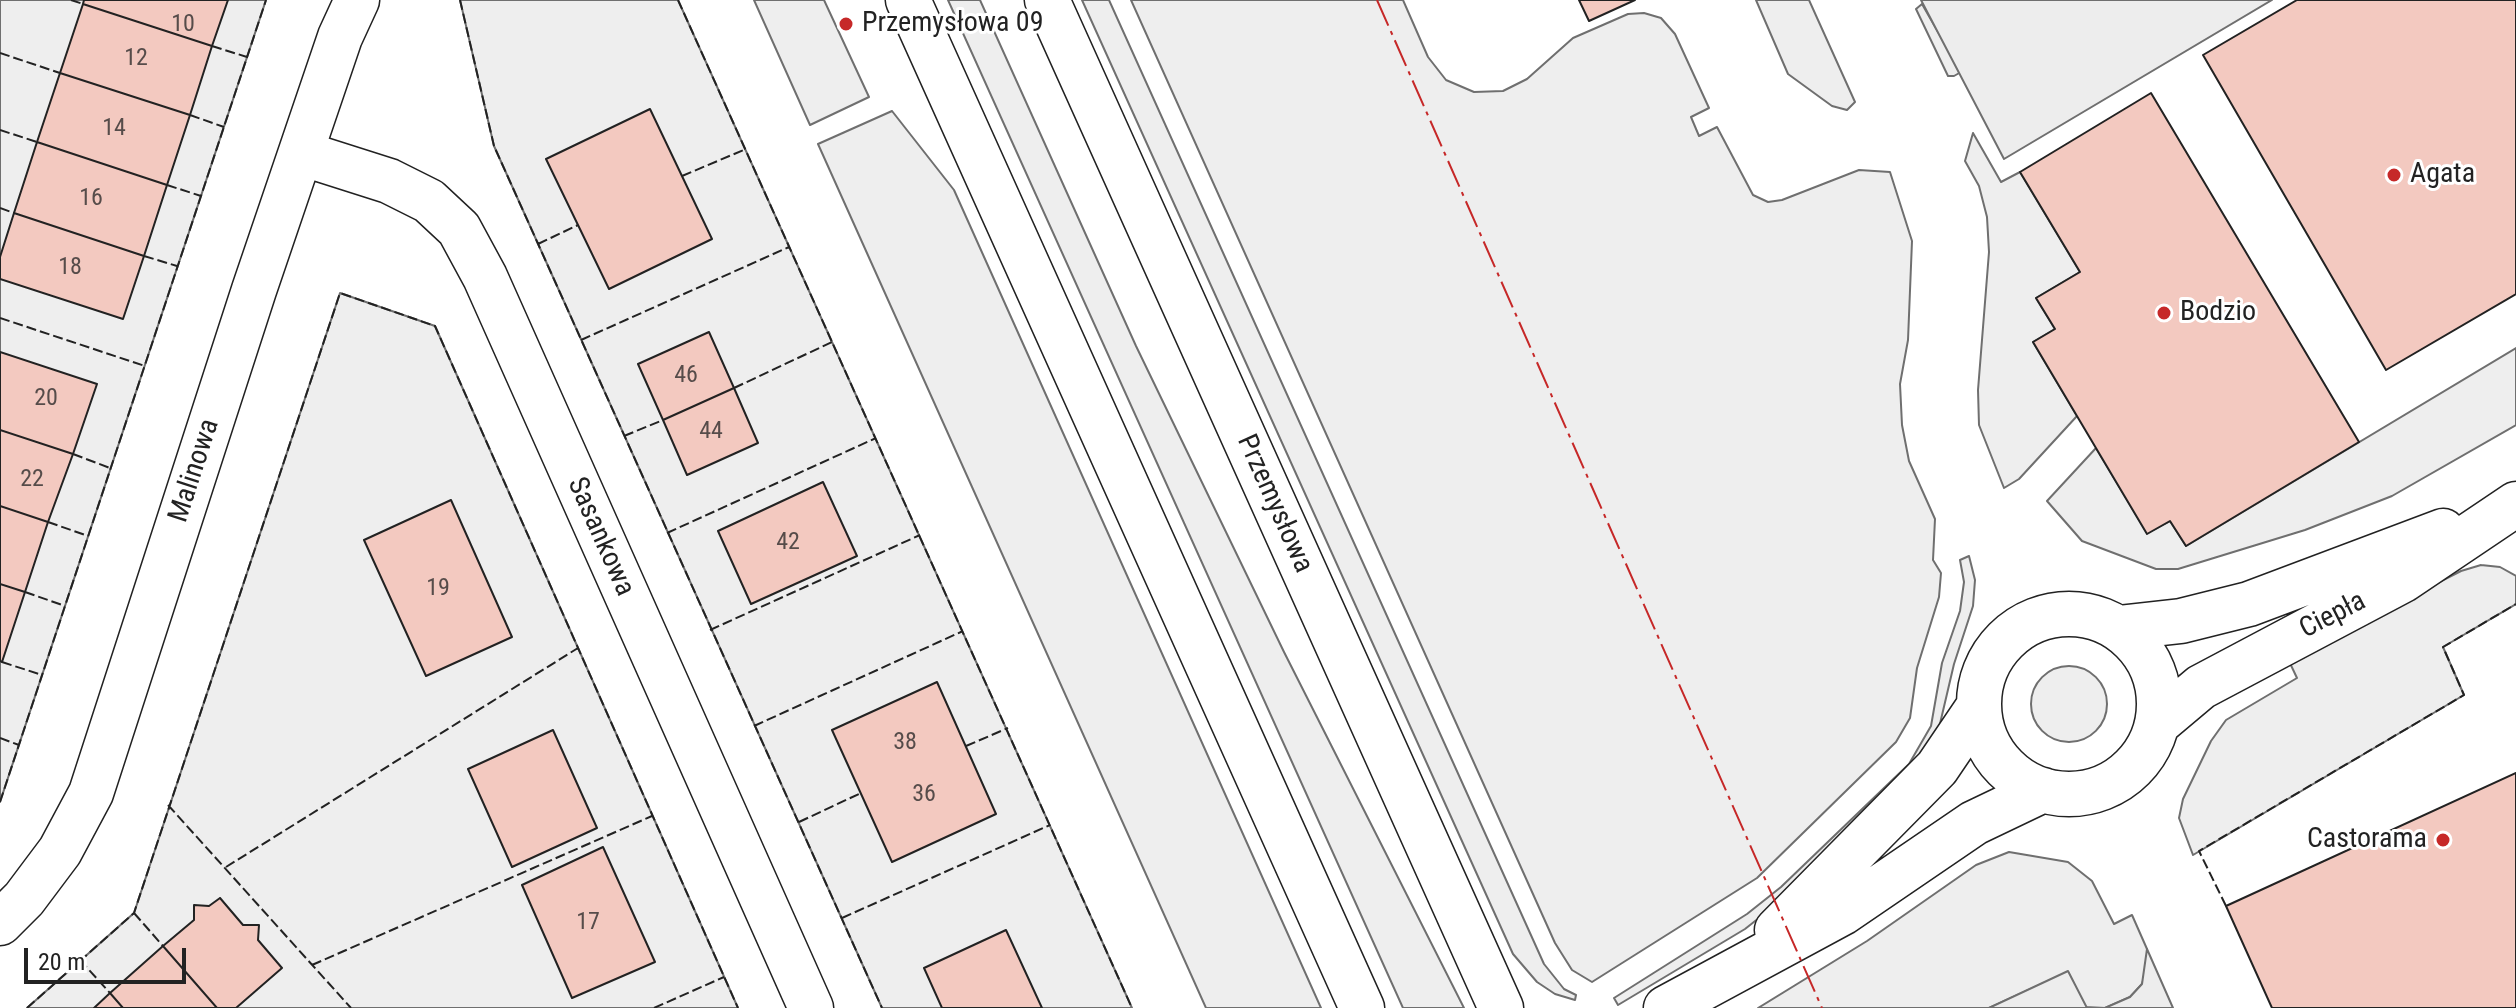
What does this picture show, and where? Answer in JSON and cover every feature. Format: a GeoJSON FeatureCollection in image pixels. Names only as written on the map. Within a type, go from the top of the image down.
{"type":"FeatureCollection","features":[{"type":"Feature","properties":{"kind":"street","name":"Malinowa"},"geometry":{"type":"LineString","coordinates":[[0,923],[24,899],[60,851],[91,793],[301,153],[340,37],[357,0]]}},
{"type":"Feature","properties":{"kind":"street"},"geometry":{"type":"LineString","coordinates":[[908,0],[1362,1008]]}},
{"type":"Feature","properties":{"kind":"street","name":"Przemysłowa"},"geometry":{"type":"LineString","coordinates":[[1047,0],[1501,1008]]}},
{"type":"Feature","properties":{"kind":"street","name":"Sasankowa"},"geometry":{"type":"LineString","coordinates":[[301,153],[389,181],[429,201],[459,229],[485,277],[811,1008]]}},
{"type":"Feature","properties":{"kind":"street","name":"Ciepła"},"geometry":{"type":"LineString","coordinates":[[2118,628],[2181,621],[2249,604],[2513,506]]}},
{"type":"Feature","properties":{"kind":"street","name":"Ciepła"},"geometry":{"type":"LineString","coordinates":[[2157,724],[2201,687],[2403,580],[2513,506]]}},
{"type":"Feature","properties":{"kind":"street","name":"Ciepła"},"geometry":{"type":"LineString","coordinates":[[2063,613],[2092,616],[2118,628],[2138,646],[2152,669],[2159,696],[2157,724],[2147,749],[2130,771],[2107,785],[2087,792],[2043,790],[2018,778],[1998,759],[1984,734],[1979,706],[1983,679],[1994,654],[2012,634],[2036,619],[2063,613]]}},
{"type":"Feature","properties":{"kind":"street","name":"Ciepła"},"geometry":{"type":"LineString","coordinates":[[1738,967],[1817,893],[1937,768],[1979,706]]}},
{"type":"Feature","properties":{"kind":"street","name":"Ciepła"},"geometry":{"type":"LineString","coordinates":[[1666,1008],[1842,913],[1974,823],[2043,790]]}},
{"type":"Feature","properties":{"kind":"shaded area"},"geometry":{"type":"Polygon","coordinates":[[[0,0],[266,0],[0,802],[0,0]]]}},
{"type":"Feature","properties":{"kind":"shaded area"},"geometry":{"type":"Polygon","coordinates":[[[460,0],[678,0],[1132,1008],[882,1008],[494,146],[460,0]]]}},
{"type":"Feature","properties":{"kind":"shaded area"},"geometry":{"type":"Polygon","coordinates":[[[754,0],[824,0],[869,97],[810,125],[754,0]]]}},
{"type":"Feature","properties":{"kind":"shaded area"},"geometry":{"type":"Polygon","coordinates":[[[948,0],[980,0],[1136,346],[1284,652],[1464,1008],[1403,1008],[948,0]]]}},
{"type":"Feature","properties":{"kind":"shaded area"},"geometry":{"type":"Polygon","coordinates":[[[1082,0],[1109,0],[1544,964],[1564,989],[1576,995],[1575,1000],[1555,994],[1537,982],[1513,954],[1082,0]]]}},
{"type":"Feature","properties":{"kind":"shaded area"},"geometry":{"type":"Polygon","coordinates":[[[1131,0],[1403,0],[1428,57],[1446,80],[1474,92],[1503,91],[1527,79],[1573,38],[1628,14],[1644,13],[1661,18],[1675,34],[1709,108],[1691,117],[1699,136],[1717,127],[1753,195],[1768,202],[1782,200],[1859,170],[1890,172],[1912,241],[1908,340],[1900,384],[1902,425],[1909,461],[1935,519],[1933,560],[1941,573],[1939,597],[1917,668],[1910,718],[1896,742],[1757,878],[1592,982],[1572,970],[1555,943],[1131,0]]]}},
{"type":"Feature","properties":{"kind":"shaded area"},"geometry":{"type":"Polygon","coordinates":[[[1756,0],[1809,0],[1855,102],[1847,110],[1832,106],[1788,74],[1756,0]]]}},
{"type":"Feature","properties":{"kind":"shaded area"},"geometry":{"type":"Polygon","coordinates":[[[1921,0],[2272,0],[2004,159],[1921,0]]]}},
{"type":"Feature","properties":{"kind":"shaded area"},"geometry":{"type":"Polygon","coordinates":[[[1922,4],[1961,72],[1954,76],[1948,76],[1916,9],[1922,4]]]}},
{"type":"Feature","properties":{"kind":"shaded area"},"geometry":{"type":"Polygon","coordinates":[[[892,111],[954,190],[1321,1008],[1206,1008],[818,144],[892,111]]]}},
{"type":"Feature","properties":{"kind":"shaded area"},"geometry":{"type":"Polygon","coordinates":[[[1973,133],[2001,182],[2020,172],[2080,272],[2036,298],[2055,329],[2033,342],[2077,416],[2019,479],[2004,488],[1979,425],[1978,390],[1989,252],[1987,217],[1979,186],[1965,161],[1973,133]]]}},
{"type":"Feature","properties":{"kind":"shaded area"},"geometry":{"type":"Polygon","coordinates":[[[340,293],[435,326],[738,1008],[27,1008],[134,913],[340,293]]]}},
{"type":"Feature","properties":{"kind":"shaded area"},"geometry":{"type":"Polygon","coordinates":[[[2516,348],[2516,425],[2392,496],[2305,530],[2178,569],[2156,569],[2082,541],[2047,501],[2096,448],[2147,533],[2170,521],[2186,546],[2516,348]]]}},
{"type":"Feature","properties":{"kind":"shaded area"},"geometry":{"type":"Polygon","coordinates":[[[1969,556],[1975,580],[1973,606],[1954,664],[1935,745],[1783,899],[1745,929],[1618,1005],[1614,998],[1747,914],[1781,887],[1909,764],[1931,726],[1942,663],[1960,611],[1964,582],[1960,560],[1969,556]]]}},
{"type":"Feature","properties":{"kind":"shaded area"},"geometry":{"type":"Polygon","coordinates":[[[2481,565],[2500,567],[2516,576],[2516,604],[2443,647],[2464,695],[2193,855],[2179,818],[2183,799],[2211,741],[2226,720],[2297,678],[2288,659],[2461,571],[2481,565]]]}},
{"type":"Feature","properties":{"kind":"shaded area"},"geometry":{"type":"Polygon","coordinates":[[[2069,666],[2083,669],[2096,677],[2104,690],[2107,704],[2104,718],[2096,731],[2083,739],[2069,742],[2055,739],[2042,731],[2034,718],[2031,704],[2034,690],[2042,677],[2055,669],[2069,666]]]}},
{"type":"Feature","properties":{"kind":"shaded area"},"geometry":{"type":"Polygon","coordinates":[[[2009,852],[2068,862],[2092,881],[2114,924],[2132,915],[2147,949],[2147,968],[2142,984],[2130,997],[2105,1008],[2085,1007],[2068,972],[1989,1008],[1758,1008],[1867,941],[1976,865],[2009,852]]]}},
{"type":"Feature","properties":{"kind":"shaded area"},"geometry":{"type":"Polygon","coordinates":[[[2147,949],[2173,1008],[2105,1008],[2130,997],[2142,984],[2147,949]]]}},
{"type":"Feature","properties":{"kind":"shaded area"},"geometry":{"type":"Polygon","coordinates":[[[2068,971],[2087,1008],[1989,1008],[2068,971]]]}},
{"type":"Feature","properties":{"kind":"building"},"geometry":{"type":"Polygon","coordinates":[[[84,0],[228,0],[212,46],[83,4],[84,0]]]}},
{"type":"Feature","properties":{"kind":"building"},"geometry":{"type":"Polygon","coordinates":[[[1579,0],[1635,0],[1589,21],[1579,0]]]}},
{"type":"Feature","properties":{"kind":"building","name":"Agata"},"geometry":{"type":"Polygon","coordinates":[[[2297,0],[2516,0],[2516,294],[2386,370],[2203,55],[2297,0]]]}},
{"type":"Feature","properties":{"kind":"building"},"geometry":{"type":"Polygon","coordinates":[[[83,4],[212,46],[190,115],[60,73],[83,4]]]}},
{"type":"Feature","properties":{"kind":"building"},"geometry":{"type":"Polygon","coordinates":[[[60,73],[190,115],[167,185],[37,142],[60,73]]]}},
{"type":"Feature","properties":{"kind":"building","name":"Bodzio"},"geometry":{"type":"Polygon","coordinates":[[[2151,93],[2359,442],[2186,546],[2170,521],[2147,534],[2033,342],[2055,329],[2036,298],[2080,272],[2020,172],[2151,93]]]}},
{"type":"Feature","properties":{"kind":"building"},"geometry":{"type":"Polygon","coordinates":[[[650,109],[712,239],[609,289],[546,159],[650,109]]]}},
{"type":"Feature","properties":{"kind":"building"},"geometry":{"type":"Polygon","coordinates":[[[37,142],[167,185],[144,256],[14,213],[37,142]]]}},
{"type":"Feature","properties":{"kind":"building"},"geometry":{"type":"Polygon","coordinates":[[[14,213],[144,256],[123,319],[0,279],[0,257],[14,213]]]}},
{"type":"Feature","properties":{"kind":"building"},"geometry":{"type":"Polygon","coordinates":[[[709,332],[734,388],[663,420],[638,364],[709,332]]]}},
{"type":"Feature","properties":{"kind":"building"},"geometry":{"type":"Polygon","coordinates":[[[0,352],[97,384],[73,454],[0,430],[0,352]]]}},
{"type":"Feature","properties":{"kind":"building"},"geometry":{"type":"Polygon","coordinates":[[[734,388],[758,443],[687,475],[663,420],[734,388]]]}},
{"type":"Feature","properties":{"kind":"building"},"geometry":{"type":"Polygon","coordinates":[[[0,430],[73,454],[48,522],[0,506],[0,430]]]}},
{"type":"Feature","properties":{"kind":"building"},"geometry":{"type":"Polygon","coordinates":[[[823,482],[857,556],[751,604],[718,531],[823,482]]]}},
{"type":"Feature","properties":{"kind":"building"},"geometry":{"type":"Polygon","coordinates":[[[451,500],[512,637],[426,676],[364,540],[451,500]]]}},
{"type":"Feature","properties":{"kind":"building"},"geometry":{"type":"Polygon","coordinates":[[[0,506],[48,522],[25,592],[0,584],[0,506]]]}},
{"type":"Feature","properties":{"kind":"building"},"geometry":{"type":"Polygon","coordinates":[[[0,584],[25,592],[2,662],[0,661],[0,584]]]}},
{"type":"Feature","properties":{"kind":"building"},"geometry":{"type":"Polygon","coordinates":[[[937,682],[996,814],[892,862],[832,730],[937,682]]]}},
{"type":"Feature","properties":{"kind":"building"},"geometry":{"type":"Polygon","coordinates":[[[553,730],[597,828],[512,867],[468,769],[553,730]]]}},
{"type":"Feature","properties":{"kind":"building","name":"Castorama"},"geometry":{"type":"Polygon","coordinates":[[[2516,773],[2516,1008],[2272,1008],[2226,906],[2516,773]]]}},
{"type":"Feature","properties":{"kind":"building"},"geometry":{"type":"Polygon","coordinates":[[[603,847],[655,962],[572,998],[522,885],[603,847]]]}},
{"type":"Feature","properties":{"kind":"building"},"geometry":{"type":"Polygon","coordinates":[[[220,898],[243,925],[259,925],[258,940],[282,968],[236,1008],[217,1008],[163,946],[194,920],[194,905],[209,906],[220,898]]]}},
{"type":"Feature","properties":{"kind":"building"},"geometry":{"type":"Polygon","coordinates":[[[1006,930],[1042,1008],[942,1008],[924,968],[1006,930]]]}},
{"type":"Feature","properties":{"kind":"building"},"geometry":{"type":"Polygon","coordinates":[[[163,946],[217,1008],[123,1008],[110,993],[163,946]]]}},
{"type":"Feature","properties":{"kind":"building"},"geometry":{"type":"Polygon","coordinates":[[[110,993],[123,1008],[94,1008],[110,993]]]}},
{"type":"Feature","properties":{"kind":"fence"},"geometry":{"type":"LineString","coordinates":[[71,0],[83,4]]}},
{"type":"Feature","properties":{"kind":"fence"},"geometry":{"type":"LineString","coordinates":[[0,802],[266,0]]}},
{"type":"Feature","properties":{"kind":"fence"},"geometry":{"type":"LineString","coordinates":[[460,0],[494,146],[882,1008]]}},
{"type":"Feature","properties":{"kind":"fence"},"geometry":{"type":"LineString","coordinates":[[678,0],[1132,1008]]}},
{"type":"Feature","properties":{"kind":"fence"},"geometry":{"type":"LineString","coordinates":[[212,46],[247,57]]}},
{"type":"Feature","properties":{"kind":"fence"},"geometry":{"type":"LineString","coordinates":[[0,53],[60,73]]}},
{"type":"Feature","properties":{"kind":"fence"},"geometry":{"type":"LineString","coordinates":[[190,115],[224,127]]}},
{"type":"Feature","properties":{"kind":"fence"},"geometry":{"type":"LineString","coordinates":[[0,130],[37,142]]}},
{"type":"Feature","properties":{"kind":"fence"},"geometry":{"type":"LineString","coordinates":[[682,176],[746,149]]}},
{"type":"Feature","properties":{"kind":"fence"},"geometry":{"type":"LineString","coordinates":[[167,185],[201,196]]}},
{"type":"Feature","properties":{"kind":"fence"},"geometry":{"type":"LineString","coordinates":[[0,208],[14,213]]}},
{"type":"Feature","properties":{"kind":"fence"},"geometry":{"type":"LineString","coordinates":[[538,244],[578,225]]}},
{"type":"Feature","properties":{"kind":"fence"},"geometry":{"type":"LineString","coordinates":[[581,340],[789,247]]}},
{"type":"Feature","properties":{"kind":"fence"},"geometry":{"type":"LineString","coordinates":[[144,256],[177,266]]}},
{"type":"Feature","properties":{"kind":"fence"},"geometry":{"type":"LineString","coordinates":[[27,1008],[134,913],[340,293],[435,326],[738,1008]]}},
{"type":"Feature","properties":{"kind":"fence"},"geometry":{"type":"LineString","coordinates":[[0,318],[145,366]]}},
{"type":"Feature","properties":{"kind":"fence"},"geometry":{"type":"LineString","coordinates":[[734,388],[832,342]]}},
{"type":"Feature","properties":{"kind":"fence"},"geometry":{"type":"LineString","coordinates":[[624,436],[663,420]]}},
{"type":"Feature","properties":{"kind":"fence"},"geometry":{"type":"LineString","coordinates":[[667,533],[876,438]]}},
{"type":"Feature","properties":{"kind":"fence"},"geometry":{"type":"LineString","coordinates":[[73,454],[110,468]]}},
{"type":"Feature","properties":{"kind":"fence"},"geometry":{"type":"LineString","coordinates":[[48,522],[88,536]]}},
{"type":"Feature","properties":{"kind":"fence"},"geometry":{"type":"LineString","coordinates":[[710,630],[920,535]]}},
{"type":"Feature","properties":{"kind":"fence"},"geometry":{"type":"LineString","coordinates":[[25,592],[65,606]]}},
{"type":"Feature","properties":{"kind":"fence"},"geometry":{"type":"LineString","coordinates":[[2226,906],[2199,851],[2464,695],[2443,647],[2516,604]]}},
{"type":"Feature","properties":{"kind":"fence"},"geometry":{"type":"LineString","coordinates":[[754,726],[963,631]]}},
{"type":"Feature","properties":{"kind":"fence"},"geometry":{"type":"LineString","coordinates":[[226,867],[578,648]]}},
{"type":"Feature","properties":{"kind":"fence"},"geometry":{"type":"LineString","coordinates":[[2,662],[42,675]]}},
{"type":"Feature","properties":{"kind":"fence"},"geometry":{"type":"LineString","coordinates":[[966,746],[1008,728]]}},
{"type":"Feature","properties":{"kind":"fence"},"geometry":{"type":"LineString","coordinates":[[0,738],[19,745]]}},
{"type":"Feature","properties":{"kind":"fence"},"geometry":{"type":"LineString","coordinates":[[799,822],[861,793]]}},
{"type":"Feature","properties":{"kind":"fence"},"geometry":{"type":"LineString","coordinates":[[168,805],[351,1008]]}},
{"type":"Feature","properties":{"kind":"fence"},"geometry":{"type":"LineString","coordinates":[[312,965],[652,816]]}},
{"type":"Feature","properties":{"kind":"fence"},"geometry":{"type":"LineString","coordinates":[[842,918],[1050,825]]}},
{"type":"Feature","properties":{"kind":"fence"},"geometry":{"type":"LineString","coordinates":[[134,913],[163,946]]}},
{"type":"Feature","properties":{"kind":"fence"},"geometry":{"type":"LineString","coordinates":[[80,960],[110,993]]}},
{"type":"Feature","properties":{"kind":"fence"},"geometry":{"type":"LineString","coordinates":[[654,1008],[724,977]]}},
{"type":"Feature","properties":{"kind":"power"},"geometry":{"type":"LineString","coordinates":[[1377,0],[1822,1008]]}},
{"type":"Feature","properties":{"kind":"place","name":"Przemysłowa 09"},"geometry":{"type":"Point","coordinates":[846,24]}},
{"type":"Feature","properties":{"kind":"place","name":"Agata"},"geometry":{"type":"Point","coordinates":[2394,175]}},
{"type":"Feature","properties":{"kind":"place","name":"Bodzio"},"geometry":{"type":"Point","coordinates":[2164,313]}},
{"type":"Feature","properties":{"kind":"place","name":"Castorama"},"geometry":{"type":"Point","coordinates":[2443,840]}}]}
